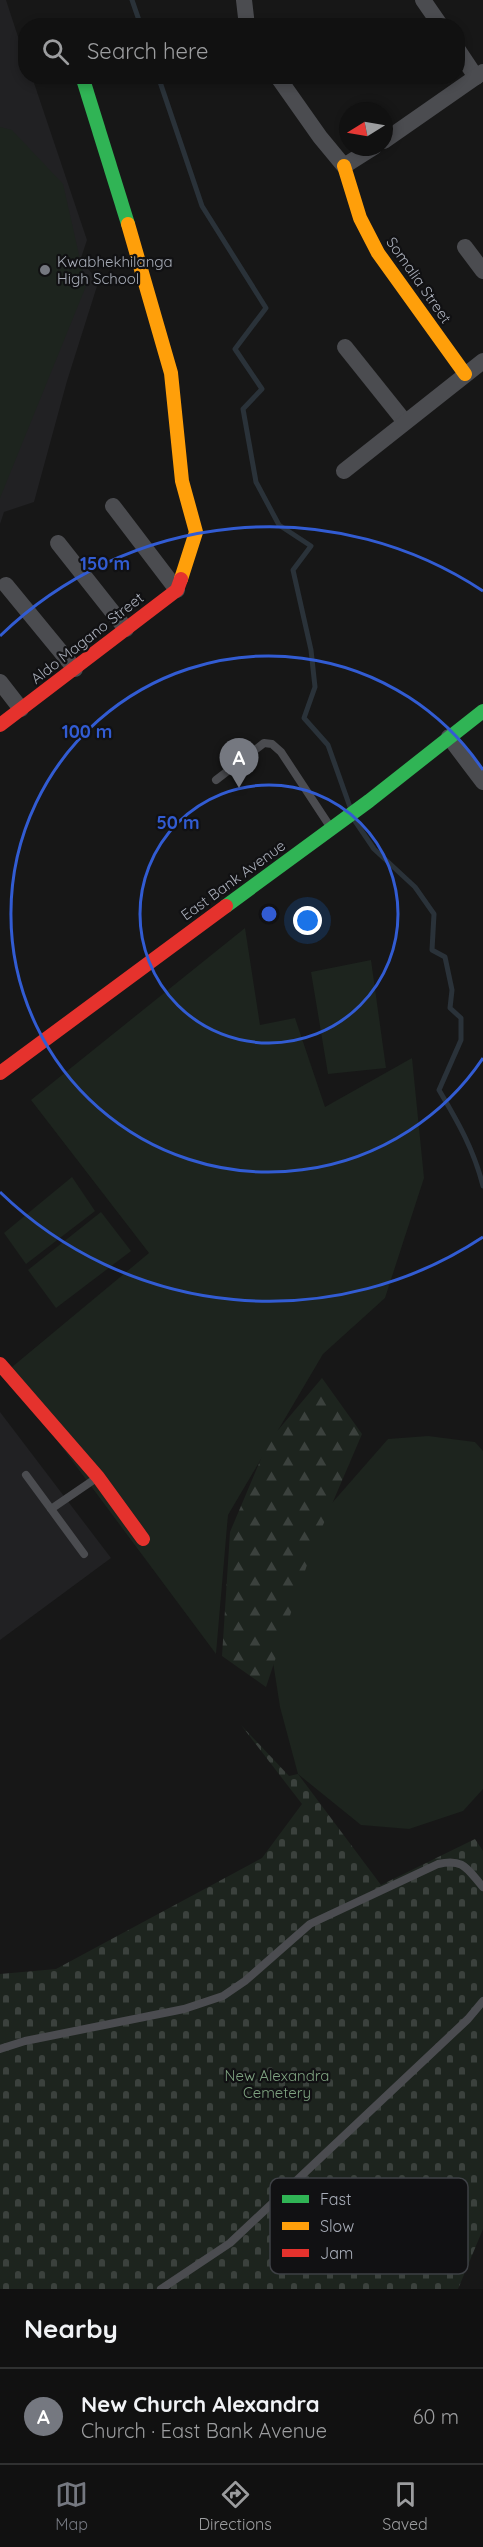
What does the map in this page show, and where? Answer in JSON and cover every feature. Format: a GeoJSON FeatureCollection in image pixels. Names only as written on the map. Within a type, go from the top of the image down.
{"type":"FeatureCollection","features":[{"type":"Feature","properties":{"kind":"street"},"geometry":{"type":"LineString","coordinates":[[244,0],[246,18]]}},
{"type":"Feature","properties":{"kind":"street"},"geometry":{"type":"LineString","coordinates":[[423,0],[435,18]]}},
{"type":"Feature","properties":{"kind":"street"},"geometry":{"type":"LineString","coordinates":[[393,135],[479,75],[465,58]]}},
{"type":"Feature","properties":{"kind":"street"},"geometry":{"type":"LineString","coordinates":[[85,84],[112,167],[171,373],[182,481],[196,532],[177,590]]}},
{"type":"Feature","properties":{"kind":"street"},"geometry":{"type":"LineString","coordinates":[[283,84],[320,137],[344,166],[360,156]]}},
{"type":"Feature","properties":{"kind":"street","name":"Somalia Street"},"geometry":{"type":"LineString","coordinates":[[344,166],[360,218],[378,253],[465,374]]}},
{"type":"Feature","properties":{"kind":"street"},"geometry":{"type":"LineString","coordinates":[[465,247],[483,271]]}},
{"type":"Feature","properties":{"kind":"street"},"geometry":{"type":"LineString","coordinates":[[345,347],[405,422]]}},
{"type":"Feature","properties":{"kind":"street"},"geometry":{"type":"LineString","coordinates":[[344,471],[483,361]]}},
{"type":"Feature","properties":{"kind":"street"},"geometry":{"type":"LineString","coordinates":[[113,506],[177,590]]}},
{"type":"Feature","properties":{"kind":"street"},"geometry":{"type":"LineString","coordinates":[[58,543],[126,629]]}},
{"type":"Feature","properties":{"kind":"street"},"geometry":{"type":"LineString","coordinates":[[6,585],[75,669]]}},
{"type":"Feature","properties":{"kind":"street","name":"Aldo Magano Street"},"geometry":{"type":"LineString","coordinates":[[0,725],[177,590]]}},
{"type":"Feature","properties":{"kind":"street"},"geometry":{"type":"LineString","coordinates":[[0,682],[21,709]]}},
{"type":"Feature","properties":{"kind":"street","name":"East Bank Avenue"},"geometry":{"type":"LineString","coordinates":[[0,1073],[369,801],[483,711]]}},
{"type":"Feature","properties":{"kind":"street"},"geometry":{"type":"LineString","coordinates":[[449,737],[483,782]]}},
{"type":"Feature","properties":{"kind":"street"},"geometry":{"type":"LineString","coordinates":[[0,1364],[98,1477],[143,1539]]}},
{"type":"Feature","properties":{"kind":"lane"},"geometry":{"type":"LineString","coordinates":[[216,780],[264,743],[272,744],[281,752],[336,825]]}},
{"type":"Feature","properties":{"kind":"lane"},"geometry":{"type":"LineString","coordinates":[[26,1475],[84,1554]]}},
{"type":"Feature","properties":{"kind":"lane"},"geometry":{"type":"LineString","coordinates":[[51,1509],[98,1477]]}},
{"type":"Feature","properties":{"kind":"lane"},"geometry":{"type":"LineString","coordinates":[[0,2049],[184,2009],[223,1996],[245,1981],[310,1924],[431,1866],[455,1860],[466,1867],[483,1887]]}},
{"type":"Feature","properties":{"kind":"lane"},"geometry":{"type":"LineString","coordinates":[[299,2178],[468,2019],[483,2001]]}},
{"type":"Feature","properties":{"kind":"lane"},"geometry":{"type":"LineString","coordinates":[[161,2289],[230,2243],[270,2205]]}},
{"type":"Feature","properties":{"kind":"shaded area","name":"Kwabhekhilanga High School"},"geometry":{"type":"Polygon","coordinates":[[[0,0],[6,0],[18,37],[18,84],[34,84],[87,240],[81,258],[98,283],[67,381],[34,502],[4,512],[0,524],[0,0]]]}},
{"type":"Feature","properties":{"kind":"shaded area"},"geometry":{"type":"Polygon","coordinates":[[[0,1412],[111,1558],[0,1640],[0,1412]]]}},
{"type":"Feature","properties":{"kind":"green space","name":"Kwabhekhilanga High School"},"geometry":{"type":"Polygon","coordinates":[[[0,127],[12,130],[63,184],[86,286],[0,498],[0,127]]]}},
{"type":"Feature","properties":{"kind":"green space"},"geometry":{"type":"Polygon","coordinates":[[[245,928],[260,1025],[295,1018],[325,1107],[412,1058],[424,1178],[385,1298],[323,1354],[228,1515],[216,1654],[6,1372],[149,1253],[31,1100],[245,928]]]}},
{"type":"Feature","properties":{"kind":"green space"},"geometry":{"type":"Polygon","coordinates":[[[371,960],[386,1068],[328,1074],[311,972],[371,960]]]}},
{"type":"Feature","properties":{"kind":"green space"},"geometry":{"type":"Polygon","coordinates":[[[72,1177],[95,1211],[26,1264],[4,1233],[72,1177]]]}},
{"type":"Feature","properties":{"kind":"green space"},"geometry":{"type":"Polygon","coordinates":[[[101,1212],[131,1251],[56,1308],[28,1270],[101,1212]]]}},
{"type":"Feature","properties":{"kind":"green space"},"geometry":{"type":"Polygon","coordinates":[[[322,1378],[362,1434],[311,1553],[266,1687],[222,1656],[230,1532],[268,1442],[322,1378]]]}},
{"type":"Feature","properties":{"kind":"green space"},"geometry":{"type":"Polygon","coordinates":[[[428,1436],[475,1442],[483,1451],[483,1789],[463,1811],[409,1829],[361,1825],[298,1774],[280,1707],[268,1630],[325,1511],[388,1439],[428,1436]]]}},
{"type":"Feature","properties":{"kind":"green space","name":"New Alexandra Cemetery"},"geometry":{"type":"Polygon","coordinates":[[[241,1725],[289,1776],[298,1774],[381,1885],[475,1839],[483,1851],[483,2229],[468,2265],[468,2178],[270,2178],[270,2274],[464,2274],[458,2289],[0,2289],[0,1974],[56,1969],[262,1858],[302,1804],[241,1725]]]}},
{"type":"Feature","properties":{"kind":"waterway"},"geometry":{"type":"LineString","coordinates":[[132,0],[138,18]]}},
{"type":"Feature","properties":{"kind":"waterway"},"geometry":{"type":"LineString","coordinates":[[161,84],[202,206],[266,308],[235,349],[262,389],[243,409],[256,482],[279,525],[311,546],[293,570],[311,650],[315,687],[304,718],[328,745],[350,807]]}},
{"type":"Feature","properties":{"kind":"waterway"},"geometry":{"type":"LineString","coordinates":[[355,821],[374,849],[415,887],[434,914],[432,950],[445,957],[452,990],[450,1008],[461,1018],[461,1040],[439,1090],[470,1148],[483,1186]]}},
{"type":"Feature","properties":{"kind":"traffic: fast"},"geometry":{"type":"LineString","coordinates":[[84,84],[128,224]]}},
{"type":"Feature","properties":{"kind":"traffic: fast"},"geometry":{"type":"LineString","coordinates":[[226,906],[369,801],[483,711]]}},
{"type":"Feature","properties":{"kind":"traffic: slow"},"geometry":{"type":"LineString","coordinates":[[344,166],[360,218],[378,253],[465,374]]}},
{"type":"Feature","properties":{"kind":"traffic: slow"},"geometry":{"type":"LineString","coordinates":[[128,224],[171,373],[182,481],[196,532],[181,579]]}},
{"type":"Feature","properties":{"kind":"traffic: jam"},"geometry":{"type":"LineString","coordinates":[[0,725],[177,590],[181,579]]}},
{"type":"Feature","properties":{"kind":"traffic: jam"},"geometry":{"type":"LineString","coordinates":[[0,1073],[226,906]]}},
{"type":"Feature","properties":{"kind":"traffic: jam"},"geometry":{"type":"LineString","coordinates":[[0,1364],[98,1477],[143,1539]]}},
{"type":"Feature","properties":{"kind":"place","name":"Kwabhekhilanga High School"},"geometry":{"type":"Point","coordinates":[45,270]}},
{"type":"Feature","properties":{"kind":"place","name":"New Church Alexandra"},"geometry":{"type":"Point","coordinates":[239,788]}}]}
